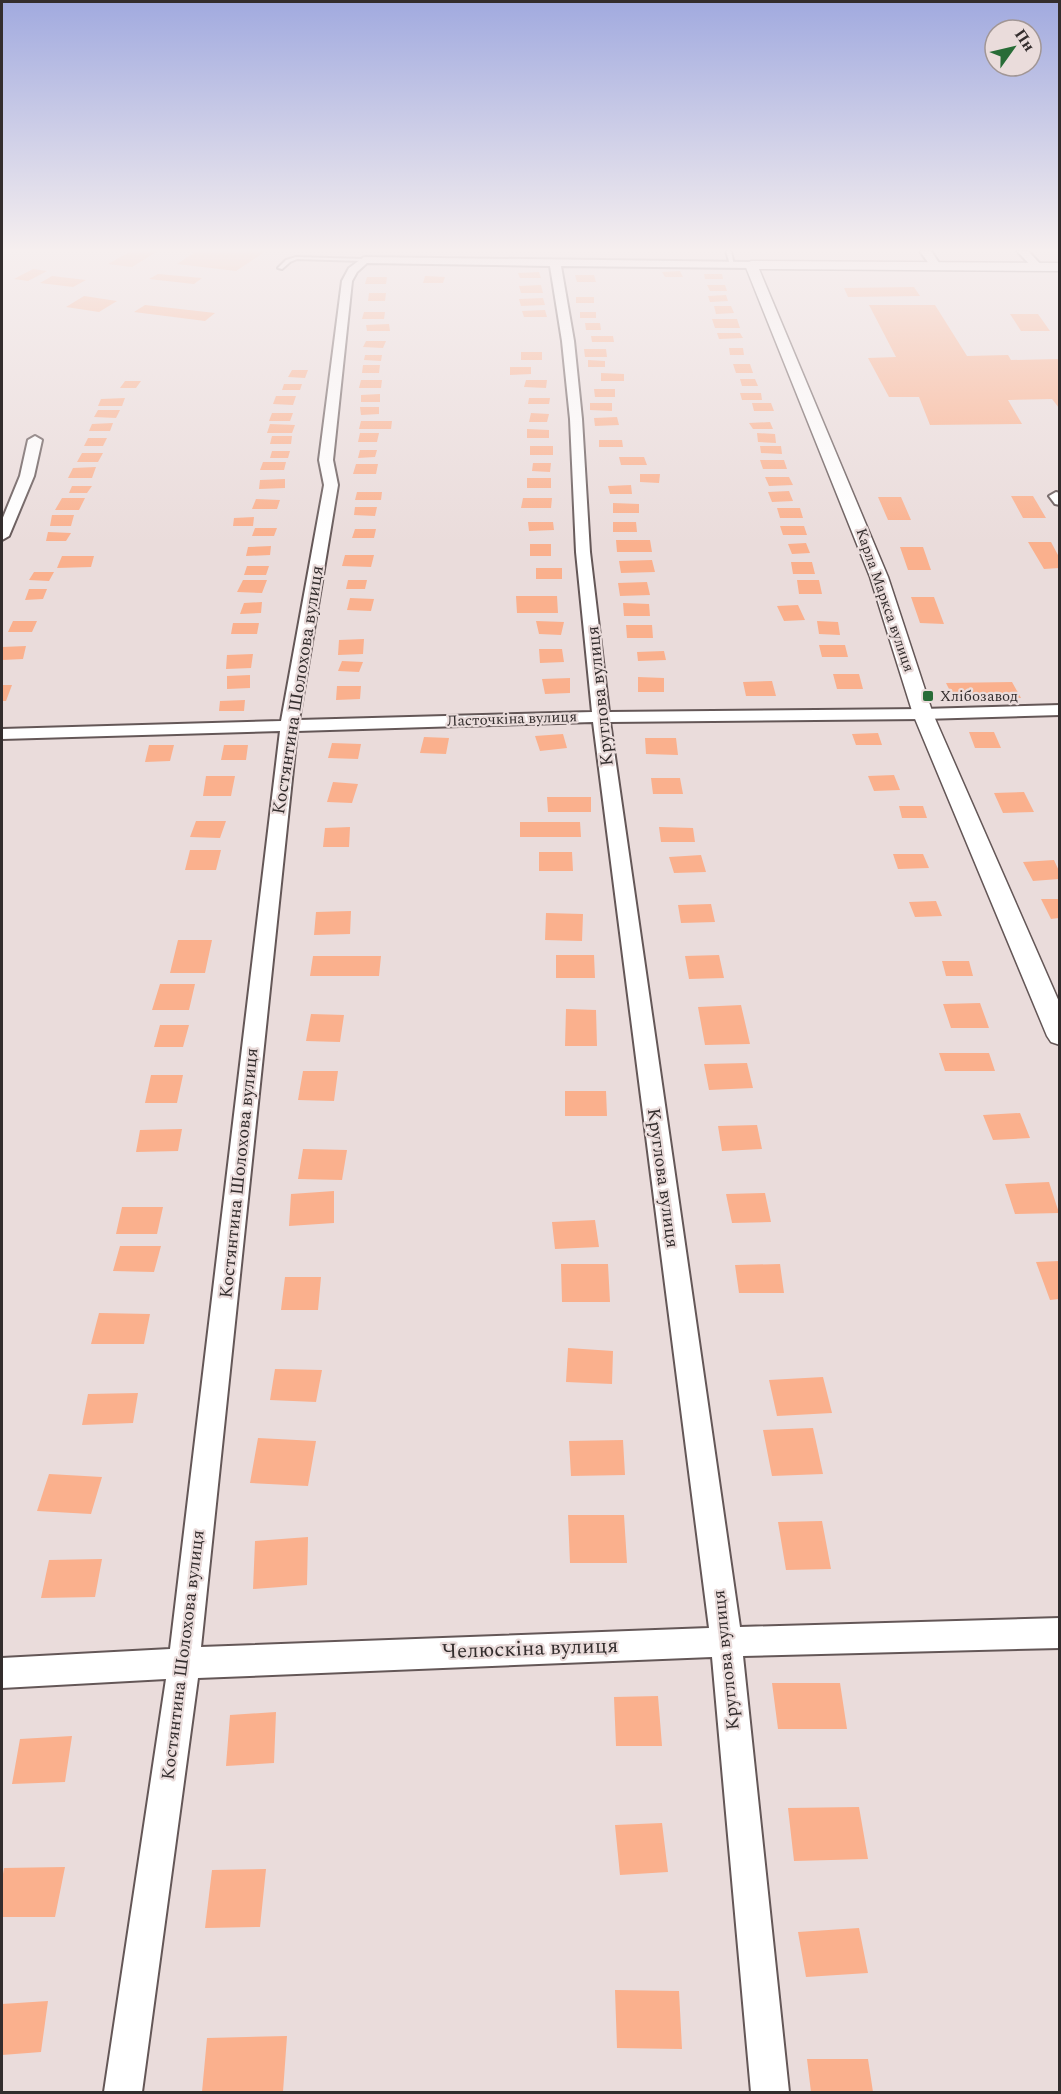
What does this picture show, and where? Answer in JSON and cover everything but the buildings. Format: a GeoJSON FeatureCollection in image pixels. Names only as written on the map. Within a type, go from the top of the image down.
{"type":"FeatureCollection","features":[{"type":"Feature","properties":{"kind":"street","name":"Костянтина Шолохова вулиця"},"geometry":{"type":"LineString","coordinates":[[123,2092],[184,1662],[289,726],[331,485],[326,460],[339,349]]}},
{"type":"Feature","properties":{"kind":"street","name":"Круглова вулиця"},"geometry":{"type":"LineString","coordinates":[[569,349],[576,419],[583,552],[601,717],[726,1641],[770,2092]]}},
{"type":"Feature","properties":{"kind":"street","name":"Карла Маркса вулиця"},"geometry":{"type":"LineString","coordinates":[[781,349],[837,468],[874,566],[923,714],[1059,1036]]}},
{"type":"Feature","properties":{"kind":"street"},"geometry":{"type":"LineString","coordinates":[[2,536],[27,476],[35,440]]}},
{"type":"Feature","properties":{"kind":"street","name":"Ласточкіна вулиця"},"geometry":{"type":"LineString","coordinates":[[2,734],[601,717],[923,714],[1059,710]]}},
{"type":"Feature","properties":{"kind":"street","name":"Челюскіна вулиця"},"geometry":{"type":"LineString","coordinates":[[2,1673],[184,1662],[726,1641],[1059,1633]]}},
{"type":"Feature","properties":{"kind":"place","name":"Хлібозавод"},"geometry":{"type":"Point","coordinates":[928,696]}}]}
